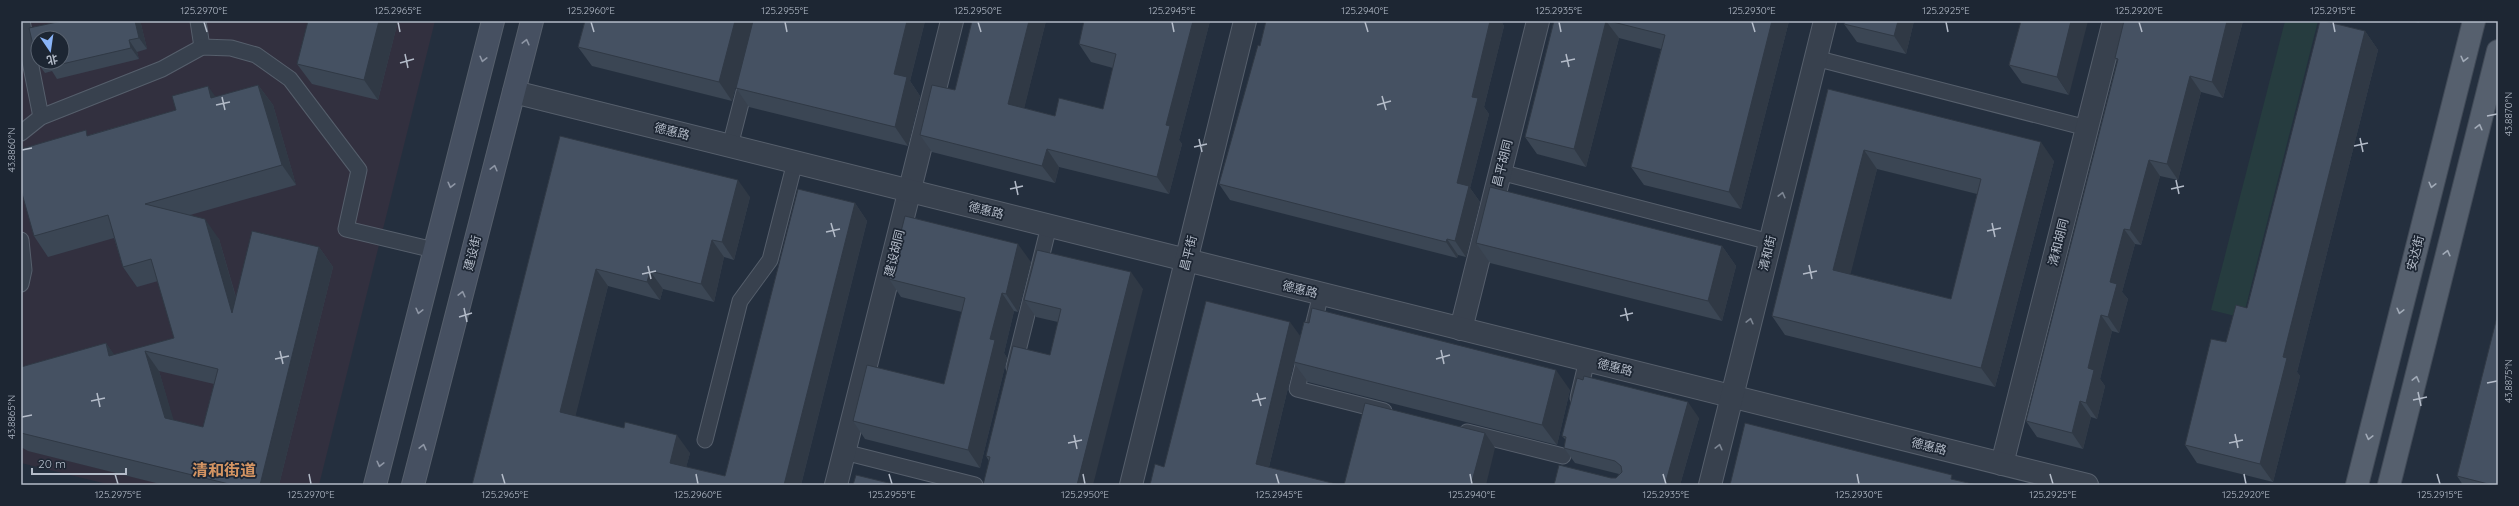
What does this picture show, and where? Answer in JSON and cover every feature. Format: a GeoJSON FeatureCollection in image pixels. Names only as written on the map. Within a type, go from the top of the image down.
{"type":"FeatureCollection","features":[{"type":"Feature","properties":{"kind":"main road"},"geometry":{"type":"LineString","coordinates":[[375,485],[492,21]]}},
{"type":"Feature","properties":{"kind":"main road","name":"建设街"},"geometry":{"type":"LineString","coordinates":[[413,485],[532,21]]}},
{"type":"Feature","properties":{"kind":"main road","name":"安达街"},"geometry":{"type":"LineString","coordinates":[[2357,485],[2474,21]]}},
{"type":"Feature","properties":{"kind":"main road"},"geometry":{"type":"LineString","coordinates":[[2390,485],[2498,51]]}},
{"type":"Feature","properties":{"kind":"street","name":"建设胡同"},"geometry":{"type":"LineString","coordinates":[[836,485],[952,21]]}},
{"type":"Feature","properties":{"kind":"street","name":"昌平街"},"geometry":{"type":"LineString","coordinates":[[1131,485],[1245,21]]}},
{"type":"Feature","properties":{"kind":"street","name":"昌平胡同"},"geometry":{"type":"LineString","coordinates":[[1461,329],[1538,21]]}},
{"type":"Feature","properties":{"kind":"street","name":"清和街"},"geometry":{"type":"LineString","coordinates":[[1710,485],[1825,21]]}},
{"type":"Feature","properties":{"kind":"street","name":"清和胡同"},"geometry":{"type":"LineString","coordinates":[[2002,464],[2114,21]]}},
{"type":"Feature","properties":{"kind":"street","name":"德惠路"},"geometry":{"type":"LineString","coordinates":[[514,92],[2087,485]]}},
{"type":"Feature","properties":{"kind":"lane"},"geometry":{"type":"LineString","coordinates":[[198,21],[202,47]]}},
{"type":"Feature","properties":{"kind":"lane"},"geometry":{"type":"LineString","coordinates":[[25,22],[41,117]]}},
{"type":"Feature","properties":{"kind":"lane"},"geometry":{"type":"LineString","coordinates":[[21,133],[41,117],[162,69],[202,47],[231,48],[256,55],[290,80],[358,170],[346,228],[434,250]]}},
{"type":"Feature","properties":{"kind":"lane"},"geometry":{"type":"LineString","coordinates":[[1815,58],[2087,128]]}},
{"type":"Feature","properties":{"kind":"lane"},"geometry":{"type":"LineString","coordinates":[[730,146],[750,65]]}},
{"type":"Feature","properties":{"kind":"lane"},"geometry":{"type":"LineString","coordinates":[[705,440],[740,301],[770,260],[795,162]]}},
{"type":"Feature","properties":{"kind":"lane"},"geometry":{"type":"LineString","coordinates":[[1500,172],[1770,242]]}},
{"type":"Feature","properties":{"kind":"lane"},"geometry":{"type":"LineString","coordinates":[[1011,378],[1049,226]]}},
{"type":"Feature","properties":{"kind":"lane"},"geometry":{"type":"LineString","coordinates":[[21,240],[24,270],[21,284]]}},
{"type":"Feature","properties":{"kind":"lane"},"geometry":{"type":"LineString","coordinates":[[1321,294],[1297,389],[1396,414]]}},
{"type":"Feature","properties":{"kind":"lane"},"geometry":{"type":"LineString","coordinates":[[1574,412],[1588,360]]}},
{"type":"Feature","properties":{"kind":"lane"},"geometry":{"type":"LineString","coordinates":[[1449,427],[1563,456]]}},
{"type":"Feature","properties":{"kind":"lane"},"geometry":{"type":"LineString","coordinates":[[1567,441],[1560,469],[1567,471]]}},
{"type":"Feature","properties":{"kind":"lane"},"geometry":{"type":"LineString","coordinates":[[844,452],[982,482]]}},
{"type":"Feature","properties":{"kind":"shaded area"},"geometry":{"type":"Polygon","coordinates":[[[21,21],[435,21],[319,485],[111,485],[21,463],[21,21]]]}},
{"type":"Feature","properties":{"kind":"green space"},"geometry":{"type":"Polygon","coordinates":[[[2285,21],[2318,21],[2243,318],[2211,310],[2285,21]]]}},
{"type":"Feature","properties":{"kind":"building"},"geometry":{"type":"Polygon","coordinates":[[[62,21],[135,21],[139,38],[129,40],[131,48],[70,62],[70,30],[30,30],[30,32],[29,28],[62,21]]]}},
{"type":"Feature","properties":{"kind":"building"},"geometry":{"type":"Polygon","coordinates":[[[308,21],[379,21],[364,80],[297,64],[308,21]]]}},
{"type":"Feature","properties":{"kind":"building"},"geometry":{"type":"Polygon","coordinates":[[[585,21],[735,21],[719,82],[578,47],[585,21]]]}},
{"type":"Feature","properties":{"kind":"building"},"geometry":{"type":"Polygon","coordinates":[[[753,21],[907,21],[894,74],[907,77],[895,127],[736,88],[753,21]]]}},
{"type":"Feature","properties":{"kind":"building"},"geometry":{"type":"Polygon","coordinates":[[[972,21],[1029,21],[1008,104],[1055,116],[1059,98],[1103,109],[1116,54],[1079,44],[1084,21],[1193,21],[1166,125],[1170,126],[1157,177],[1047,149],[1042,166],[920,135],[932,85],[955,90],[972,21]]]}},
{"type":"Feature","properties":{"kind":"building"},"geometry":{"type":"Polygon","coordinates":[[[1266,21],[1490,21],[1472,97],[1478,98],[1457,183],[1469,186],[1455,241],[1447,239],[1446,242],[1219,184],[1266,21]]]}},
{"type":"Feature","properties":{"kind":"building"},"geometry":{"type":"Polygon","coordinates":[[[1554,21],[1606,21],[1574,149],[1525,137],[1554,21]]]}},
{"type":"Feature","properties":{"kind":"building"},"geometry":{"type":"Polygon","coordinates":[[[1609,21],[1772,21],[1729,192],[1631,167],[1665,35],[1609,21]]]}},
{"type":"Feature","properties":{"kind":"building"},"geometry":{"type":"Polygon","coordinates":[[[1845,21],[1898,21],[1894,36],[1844,24],[1845,21]]]}},
{"type":"Feature","properties":{"kind":"building"},"geometry":{"type":"Polygon","coordinates":[[[2021,21],[2071,21],[2057,77],[2009,65],[2021,21]]]}},
{"type":"Feature","properties":{"kind":"building"},"geometry":{"type":"Polygon","coordinates":[[[2124,21],[2227,21],[2212,82],[2190,76],[2167,164],[2149,160],[2130,230],[2124,229],[2110,282],[2117,284],[2108,317],[2101,315],[2088,368],[2094,370],[2086,403],[2080,401],[2072,433],[2026,421],[2118,59],[2115,58],[2124,21]]]}},
{"type":"Feature","properties":{"kind":"building"},"geometry":{"type":"Polygon","coordinates":[[[2320,21],[2365,31],[2283,357],[2287,358],[2260,464],[2185,445],[2211,339],[2226,342],[2236,305],[2247,308],[2320,21]]]}},
{"type":"Feature","properties":{"kind":"building"},"geometry":{"type":"Polygon","coordinates":[[[258,85],[282,165],[145,204],[205,219],[232,313],[252,231],[319,247],[260,485],[233,485],[21,433],[21,367],[106,343],[109,356],[174,338],[151,259],[123,267],[108,215],[34,236],[21,190],[21,149],[86,130],[87,136],[176,110],[172,96],[208,86],[211,98],[258,85]],[[145,351],[165,418],[203,427],[218,369],[145,351]]]}},
{"type":"Feature","properties":{"kind":"building"},"geometry":{"type":"Polygon","coordinates":[[[1828,89],[2041,142],[1981,368],[1772,316],[1828,89]],[[1864,150],[1833,270],[1951,299],[1981,179],[1864,150]]]}},
{"type":"Feature","properties":{"kind":"building"},"geometry":{"type":"Polygon","coordinates":[[[560,136],[738,180],[722,242],[712,240],[701,284],[650,271],[647,282],[596,269],[560,412],[624,428],[625,422],[677,435],[670,463],[725,476],[798,189],[855,203],[784,485],[472,485],[560,136]]]}},
{"type":"Feature","properties":{"kind":"building"},"geometry":{"type":"Polygon","coordinates":[[[1490,187],[1722,246],[1708,301],[1476,243],[1490,187]]]}},
{"type":"Feature","properties":{"kind":"building"},"geometry":{"type":"Polygon","coordinates":[[[905,216],[1018,244],[1006,294],[1002,293],[990,339],[995,340],[968,450],[853,421],[867,365],[944,384],[965,298],[889,279],[905,216]]]}},
{"type":"Feature","properties":{"kind":"building"},"geometry":{"type":"Polygon","coordinates":[[[1037,250],[1131,272],[1077,485],[983,485],[990,457],[986,456],[1013,346],[1050,355],[1061,309],[1024,300],[1037,250]]]}},
{"type":"Feature","properties":{"kind":"building"},"geometry":{"type":"Polygon","coordinates":[[[1206,301],[1290,322],[1256,464],[1340,485],[1150,485],[1155,464],[1164,467],[1206,301]]]}},
{"type":"Feature","properties":{"kind":"building"},"geometry":{"type":"Polygon","coordinates":[[[1312,308],[1556,370],[1542,425],[1294,362],[1304,322],[1309,323],[1312,308]]]}},
{"type":"Feature","properties":{"kind":"building"},"geometry":{"type":"Polygon","coordinates":[[[2498,313],[2498,485],[2492,485],[2457,476],[2498,313]]]}},
{"type":"Feature","properties":{"kind":"building"},"geometry":{"type":"Polygon","coordinates":[[[1584,376],[1688,402],[1665,485],[1554,485],[1559,465],[1611,478],[1616,478],[1622,472],[1621,466],[1615,461],[1564,448],[1566,437],[1562,436],[1577,378],[1583,380],[1584,376]]]}},
{"type":"Feature","properties":{"kind":"building"},"geometry":{"type":"Polygon","coordinates":[[[1365,403],[1485,433],[1471,485],[1344,485],[1365,403]]]}},
{"type":"Feature","properties":{"kind":"building"},"geometry":{"type":"Polygon","coordinates":[[[1745,423],[1952,475],[1951,479],[1977,485],[1730,485],[1745,423]]]}},
{"type":"Feature","properties":{"kind":"building"},"geometry":{"type":"Polygon","coordinates":[[[856,475],[897,485],[853,485],[856,475]]]}},
{"type":"Feature","properties":{"kind":"district","name":"清和街道"},"geometry":{"type":"Point","coordinates":[224,470]}}]}
